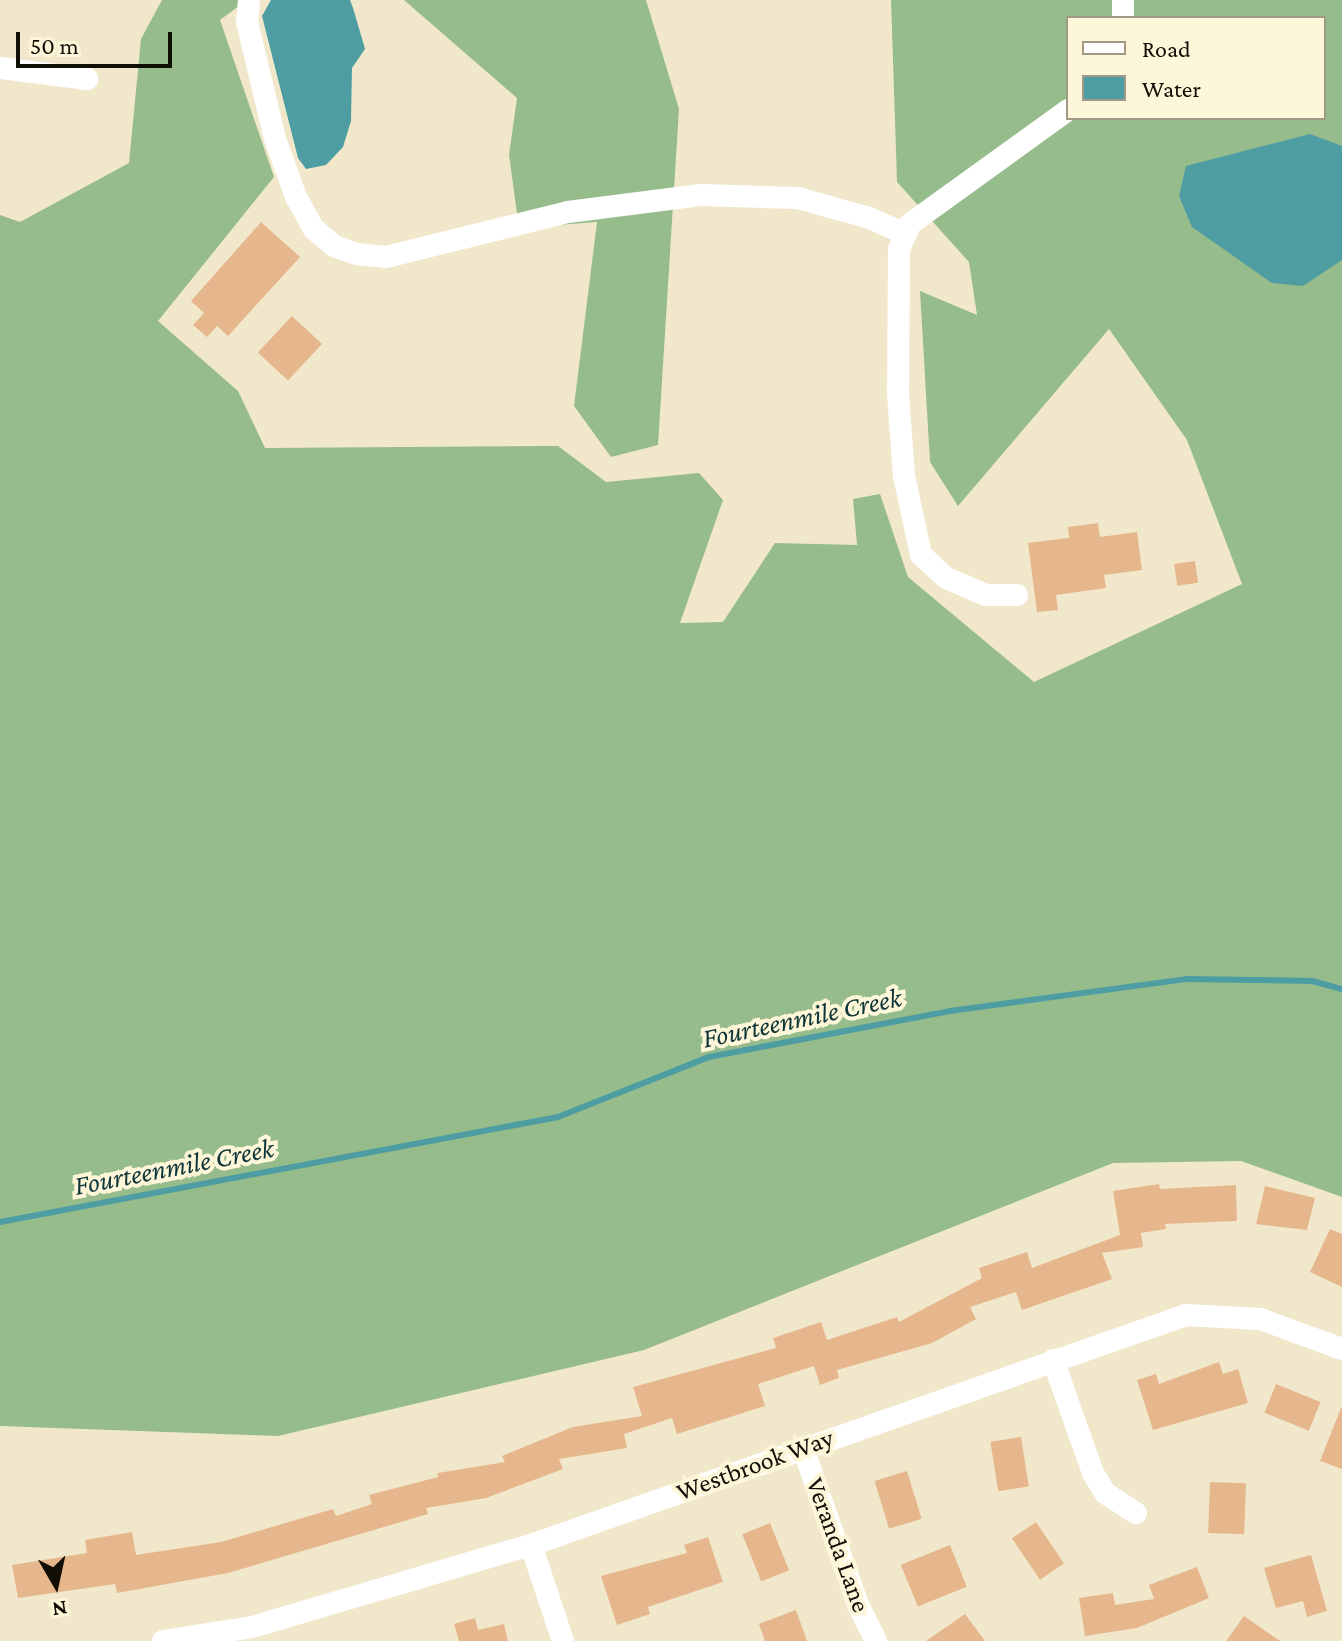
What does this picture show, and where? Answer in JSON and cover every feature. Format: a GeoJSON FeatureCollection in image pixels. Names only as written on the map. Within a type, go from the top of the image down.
{"type":"FeatureCollection","features":[{"type":"Feature","properties":{"kind":"street"},"geometry":{"type":"LineString","coordinates":[[249,0],[247,22],[296,197],[314,229],[345,250],[386,257],[568,212],[701,195],[798,198],[869,218],[906,234]]}},
{"type":"Feature","properties":{"kind":"street"},"geometry":{"type":"LineString","coordinates":[[0,68],[87,79]]}},
{"type":"Feature","properties":{"kind":"street"},"geometry":{"type":"LineString","coordinates":[[1017,595],[986,595],[946,578],[921,555],[904,476],[898,394],[899,250],[910,224],[1066,111]]}},
{"type":"Feature","properties":{"kind":"street","name":"Westbrook Way"},"geometry":{"type":"LineString","coordinates":[[163,1641],[254,1634],[531,1545],[1161,1321],[1210,1312],[1260,1319],[1342,1349]]}},
{"type":"Feature","properties":{"kind":"street"},"geometry":{"type":"LineString","coordinates":[[1053,1360],[1093,1473],[1105,1493],[1136,1513]]}},
{"type":"Feature","properties":{"kind":"street","name":"Veranda Lane"},"geometry":{"type":"LineString","coordinates":[[803,1448],[858,1605],[876,1641]]}},
{"type":"Feature","properties":{"kind":"street"},"geometry":{"type":"LineString","coordinates":[[531,1545],[563,1641]]}},
{"type":"Feature","properties":{"kind":"green space"},"geometry":{"type":"Polygon","coordinates":[[[162,0],[247,0],[220,20],[274,177],[158,321],[238,391],[265,448],[558,446],[606,482],[699,473],[723,500],[680,623],[723,622],[775,543],[857,545],[853,499],[880,494],[908,577],[1034,682],[1242,584],[1187,440],[1109,329],[958,506],[930,462],[920,291],[977,315],[969,262],[897,182],[891,0],[1342,0],[1342,1197],[1241,1161],[1113,1163],[644,1350],[278,1436],[0,1426],[0,215],[20,222],[129,163],[141,39],[162,0]]]}},
{"type":"Feature","properties":{"kind":"green space"},"geometry":{"type":"Polygon","coordinates":[[[404,0],[646,0],[679,109],[658,445],[611,457],[574,406],[597,222],[519,228],[509,155],[517,98],[404,0]]]}},
{"type":"Feature","properties":{"kind":"water"},"geometry":{"type":"Polygon","coordinates":[[[271,0],[350,0],[353,8],[365,49],[352,68],[351,121],[343,147],[326,165],[306,169],[298,158],[262,16],[271,0]]]}},
{"type":"Feature","properties":{"kind":"water"},"geometry":{"type":"Polygon","coordinates":[[[1310,134],[1342,146],[1342,260],[1303,286],[1272,283],[1192,227],[1179,196],[1186,166],[1310,134]]]}},
{"type":"Feature","properties":{"kind":"building"},"geometry":{"type":"Polygon","coordinates":[[[261,222],[300,257],[228,336],[217,326],[207,337],[193,325],[204,313],[191,301],[261,222]]]}},
{"type":"Feature","properties":{"kind":"building"},"geometry":{"type":"Polygon","coordinates":[[[292,316],[322,344],[288,381],[258,353],[292,316]]]}},
{"type":"Feature","properties":{"kind":"building"},"geometry":{"type":"Polygon","coordinates":[[[1098,523],[1100,537],[1137,532],[1142,570],[1104,575],[1106,588],[1056,595],[1058,610],[1037,612],[1028,543],[1069,538],[1068,527],[1098,523]]]}},
{"type":"Feature","properties":{"kind":"building"},"geometry":{"type":"Polygon","coordinates":[[[1195,561],[1198,583],[1177,586],[1174,564],[1195,561]]]}},
{"type":"Feature","properties":{"kind":"building"},"geometry":{"type":"Polygon","coordinates":[[[1159,1184],[1160,1189],[1236,1185],[1237,1221],[1165,1224],[1166,1229],[1141,1233],[1143,1247],[1102,1253],[1112,1279],[1022,1310],[1016,1292],[970,1307],[976,1319],[932,1343],[837,1370],[839,1378],[820,1385],[814,1366],[758,1384],[765,1406],[677,1434],[672,1418],[624,1434],[627,1448],[559,1459],[563,1469],[486,1498],[426,1508],[428,1514],[228,1573],[117,1593],[115,1584],[18,1598],[12,1565],[87,1553],[85,1540],[132,1532],[136,1555],[221,1542],[333,1509],[336,1516],[372,1504],[369,1495],[438,1477],[438,1473],[505,1462],[502,1456],[573,1427],[642,1416],[633,1387],[776,1348],[773,1338],[821,1322],[827,1340],[897,1317],[899,1322],[982,1278],[979,1268],[1027,1252],[1032,1268],[1120,1235],[1113,1191],[1159,1184]]]}},
{"type":"Feature","properties":{"kind":"building"},"geometry":{"type":"Polygon","coordinates":[[[1265,1186],[1315,1198],[1307,1230],[1256,1224],[1265,1186]]]}},
{"type":"Feature","properties":{"kind":"building"},"geometry":{"type":"Polygon","coordinates":[[[1330,1229],[1342,1234],[1342,1287],[1310,1272],[1330,1229]]]}},
{"type":"Feature","properties":{"kind":"building"},"geometry":{"type":"Polygon","coordinates":[[[1219,1362],[1223,1374],[1238,1369],[1248,1403],[1153,1430],[1137,1380],[1156,1374],[1159,1384],[1219,1362]]]}},
{"type":"Feature","properties":{"kind":"building"},"geometry":{"type":"Polygon","coordinates":[[[1276,1384],[1321,1402],[1309,1431],[1264,1413],[1276,1384]]]}},
{"type":"Feature","properties":{"kind":"building"},"geometry":{"type":"Polygon","coordinates":[[[1342,1408],[1342,1469],[1320,1461],[1342,1408]]]}},
{"type":"Feature","properties":{"kind":"building"},"geometry":{"type":"Polygon","coordinates":[[[1021,1437],[1029,1486],[998,1491],[990,1442],[1021,1437]]]}},
{"type":"Feature","properties":{"kind":"building"},"geometry":{"type":"Polygon","coordinates":[[[907,1471],[922,1519],[889,1529],[874,1481],[907,1471]]]}},
{"type":"Feature","properties":{"kind":"building"},"geometry":{"type":"Polygon","coordinates":[[[1210,1482],[1246,1483],[1244,1534],[1208,1533],[1210,1482]]]}},
{"type":"Feature","properties":{"kind":"building"},"geometry":{"type":"Polygon","coordinates":[[[1036,1522],[1064,1563],[1040,1580],[1012,1538],[1036,1522]]]}},
{"type":"Feature","properties":{"kind":"building"},"geometry":{"type":"Polygon","coordinates":[[[770,1523],[789,1570],[761,1582],[742,1534],[770,1523]]]}},
{"type":"Feature","properties":{"kind":"building"},"geometry":{"type":"Polygon","coordinates":[[[708,1537],[723,1582],[648,1607],[650,1614],[617,1625],[601,1576],[687,1553],[684,1545],[708,1537]]]}},
{"type":"Feature","properties":{"kind":"building"},"geometry":{"type":"Polygon","coordinates":[[[950,1545],[967,1587],[918,1607],[901,1565],[950,1545]]]}},
{"type":"Feature","properties":{"kind":"building"},"geometry":{"type":"Polygon","coordinates":[[[1311,1555],[1327,1611],[1307,1617],[1303,1601],[1276,1608],[1264,1568],[1311,1555]]]}},
{"type":"Feature","properties":{"kind":"building"},"geometry":{"type":"Polygon","coordinates":[[[1197,1567],[1209,1598],[1137,1628],[1085,1636],[1079,1598],[1113,1593],[1115,1605],[1154,1599],[1149,1585],[1197,1567]]]}},
{"type":"Feature","properties":{"kind":"building"},"geometry":{"type":"Polygon","coordinates":[[[796,1610],[807,1641],[765,1641],[759,1624],[796,1610]]]}},
{"type":"Feature","properties":{"kind":"building"},"geometry":{"type":"Polygon","coordinates":[[[965,1614],[985,1641],[926,1641],[965,1614]]]}},
{"type":"Feature","properties":{"kind":"building"},"geometry":{"type":"Polygon","coordinates":[[[1244,1616],[1280,1641],[1226,1641],[1244,1616]]]}},
{"type":"Feature","properties":{"kind":"building"},"geometry":{"type":"Polygon","coordinates":[[[475,1618],[478,1630],[504,1624],[508,1641],[459,1641],[454,1624],[475,1618]]]}},
{"type":"Feature","properties":{"kind":"waterway","name":"Fourteenmile Creek"},"geometry":{"type":"LineString","coordinates":[[0,1222],[558,1117],[709,1057],[950,1011],[1186,979],[1312,981],[1342,989]]}}]}
